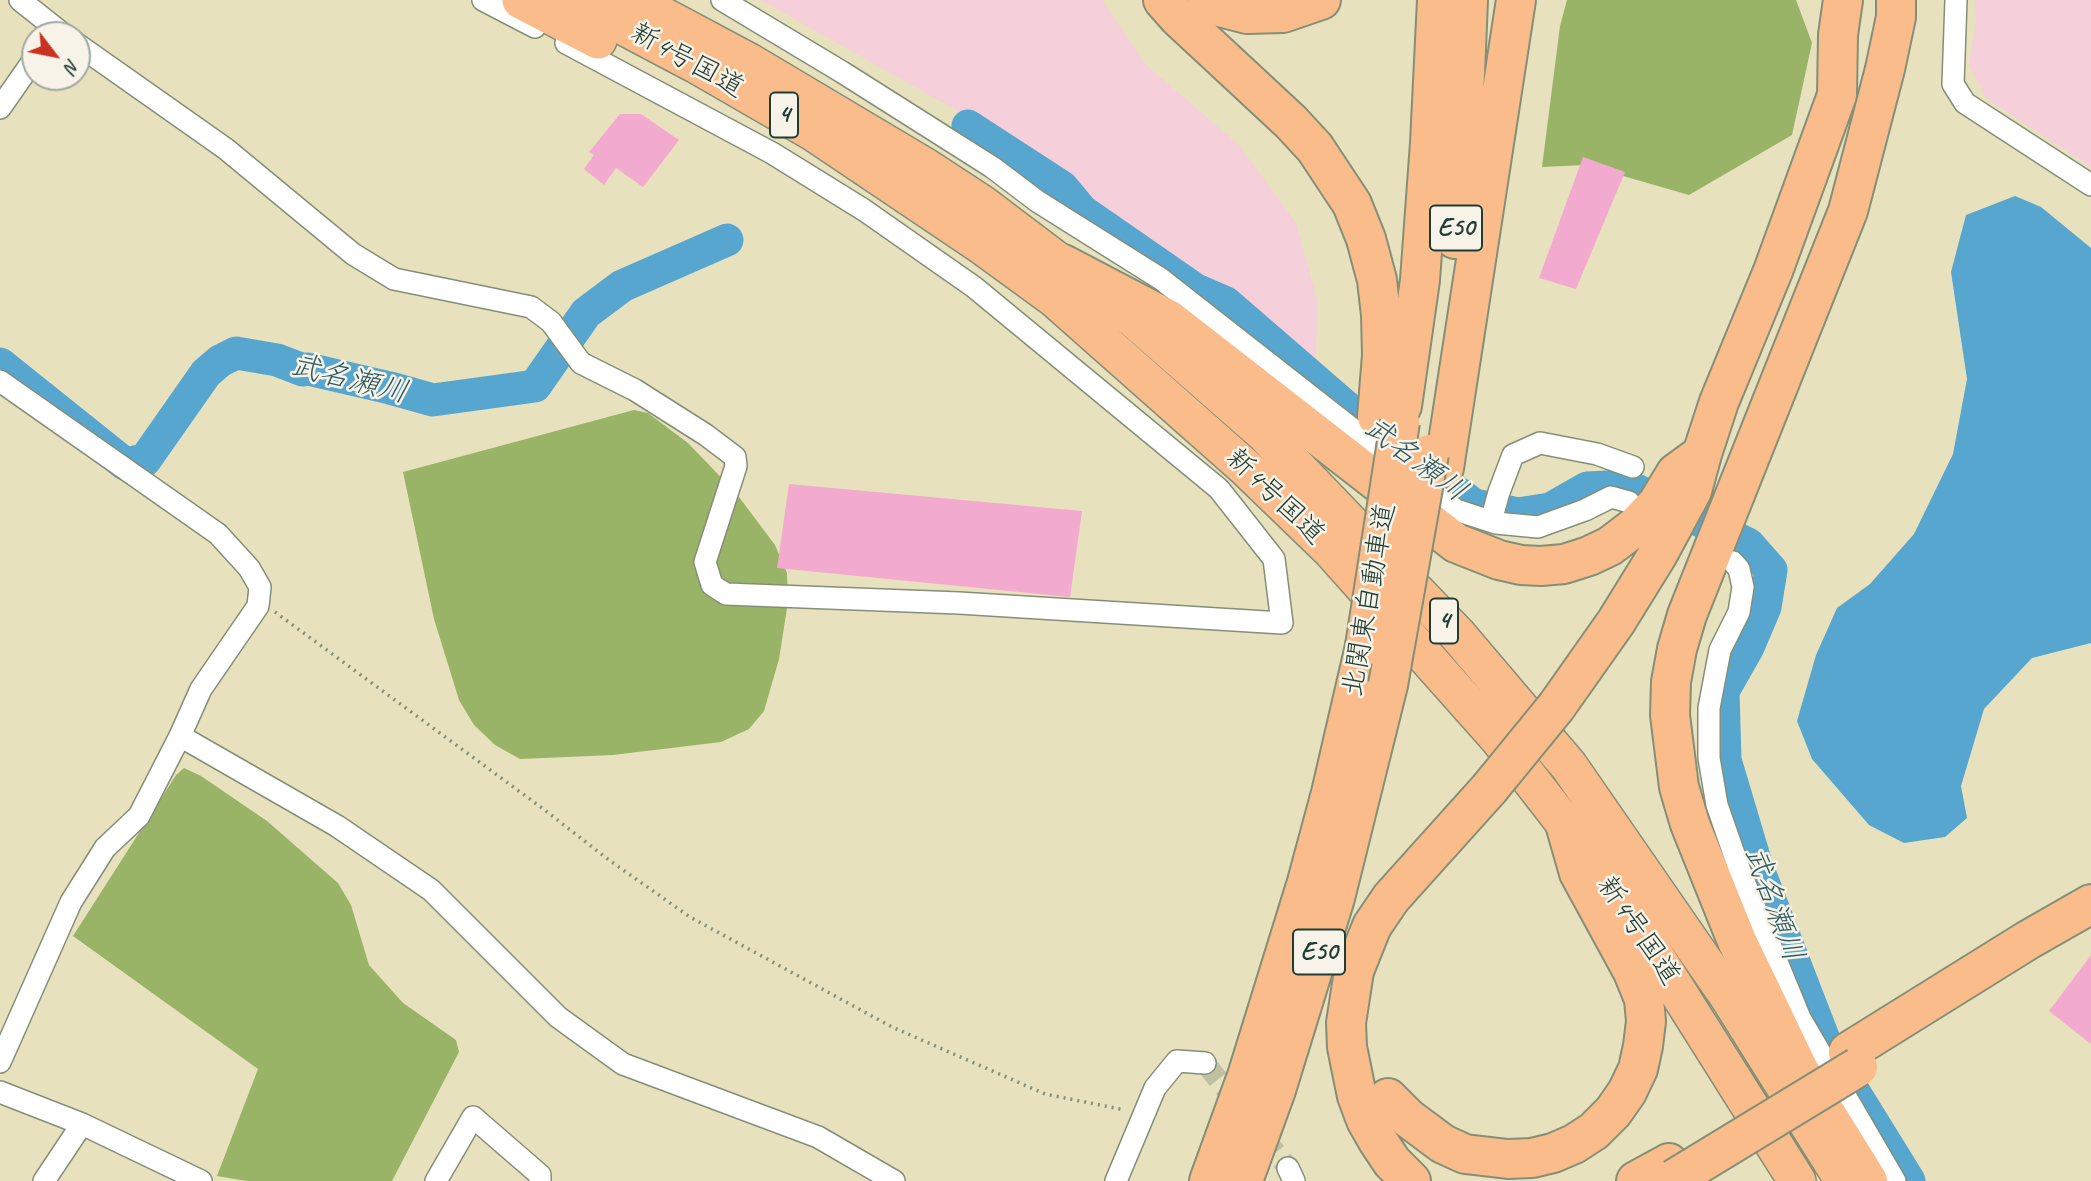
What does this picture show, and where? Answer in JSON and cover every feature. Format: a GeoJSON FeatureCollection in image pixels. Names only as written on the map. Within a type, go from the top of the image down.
{"type":"FeatureCollection","features":[{"type":"Feature","properties":{"kind":"highway"},"geometry":{"type":"LineString","coordinates":[[521,0],[984,247]]}},
{"type":"Feature","properties":{"kind":"highway","name":"新4号国道"},"geometry":{"type":"LineString","coordinates":[[574,0],[697,65],[813,132],[984,247],[1054,298],[1246,468],[1331,550],[1499,739],[1565,824],[1632,919],[1797,1181]]}},
{"type":"Feature","properties":{"kind":"highway","name":"新4号国道"},"geometry":{"type":"LineString","coordinates":[[633,0],[750,62],[982,204],[1134,319],[1264,433],[1457,634],[1569,766],[1728,996],[1844,1181]]}},
{"type":"Feature","properties":{"kind":"highway"},"geometry":{"type":"LineString","coordinates":[[684,0],[861,110],[927,168]]}},
{"type":"Feature","properties":{"kind":"highway"},"geometry":{"type":"LineString","coordinates":[[1163,0],[1178,18],[1291,121],[1315,148],[1352,204],[1366,239],[1377,280],[1389,419]]}},
{"type":"Feature","properties":{"kind":"highway"},"geometry":{"type":"LineString","coordinates":[[1208,0],[1220,7],[1247,14],[1283,13],[1321,0]]}},
{"type":"Feature","properties":{"kind":"highway","name":"E50"},"geometry":{"type":"LineString","coordinates":[[1209,1181],[1263,1028],[1307,882],[1319,786],[1357,641],[1389,419],[1420,280],[1437,0]]}},
{"type":"Feature","properties":{"kind":"highway","name":"北関東自動車道"},"geometry":{"type":"LineString","coordinates":[[1243,1181],[1276,1090],[1318,956],[1391,696],[1436,461],[1441,369],[1462,148],[1468,0]]}},
{"type":"Feature","properties":{"kind":"highway"},"geometry":{"type":"LineString","coordinates":[[1436,461],[1516,0]]}},
{"type":"Feature","properties":{"kind":"highway"},"geometry":{"type":"LineString","coordinates":[[1868,0],[1871,21],[1885,69]]}},
{"type":"Feature","properties":{"kind":"highway"},"geometry":{"type":"LineString","coordinates":[[1868,1181],[1799,1070],[1741,951],[1690,824],[1679,787],[1670,715],[1671,682],[1677,649],[1701,576],[1848,211],[1885,69],[1896,17],[1896,0]]}},
{"type":"Feature","properties":{"kind":"highway"},"geometry":{"type":"LineString","coordinates":[[1562,715],[1658,554],[1692,491],[1719,402],[1804,191],[1837,95],[1835,12]]}},
{"type":"Feature","properties":{"kind":"highway"},"geometry":{"type":"LineString","coordinates":[[1063,264],[1168,318],[1456,543],[1499,560],[1541,566],[1564,564],[1589,556],[1635,527],[1657,504],[1676,473],[1702,454]]}},
{"type":"Feature","properties":{"kind":"highway"},"geometry":{"type":"LineString","coordinates":[[1463,1181],[1417,1146],[1401,1127],[1388,1098],[1376,1066],[1371,1041],[1371,1006],[1380,962],[1391,936],[1407,911],[1495,796],[1638,619],[1678,555],[1713,489],[1748,460]]}},
{"type":"Feature","properties":{"kind":"highway"},"geometry":{"type":"LineString","coordinates":[[1427,1181],[1401,1171],[1366,1120],[1357,1096],[1351,1071],[1346,1023],[1354,971],[1372,926],[1391,898],[1495,796]]}},
{"type":"Feature","properties":{"kind":"highway"},"geometry":{"type":"LineString","coordinates":[[1388,1098],[1408,1118],[1443,1144],[1465,1154],[1508,1159],[1532,1158],[1574,1144],[1613,1112],[1627,1092],[1638,1069],[1643,1046],[1646,1021],[1644,999],[1633,972],[1579,873],[1565,824]]}},
{"type":"Feature","properties":{"kind":"highway"},"geometry":{"type":"LineString","coordinates":[[1636,1181],[1671,1175],[1853,1060],[2028,940],[2091,905]]}},
{"type":"Feature","properties":{"kind":"highway"},"geometry":{"type":"LineString","coordinates":[[1853,1060],[2091,926]]}},
{"type":"Feature","properties":{"kind":"street"},"geometry":{"type":"LineString","coordinates":[[20,0],[43,21]]}},
{"type":"Feature","properties":{"kind":"street"},"geometry":{"type":"LineString","coordinates":[[91,54],[226,149],[354,254],[394,279],[531,307],[551,322],[581,363],[635,390],[706,435],[735,457],[736,466],[705,562],[712,585],[726,594],[959,603],[1282,623],[1274,559],[1219,489],[974,287],[864,210],[772,153],[484,0]]}},
{"type":"Feature","properties":{"kind":"street"},"geometry":{"type":"LineString","coordinates":[[722,0],[969,152],[1037,201],[1161,279],[1456,510],[1491,521],[1538,527],[1585,510],[1611,497],[1629,502]]}},
{"type":"Feature","properties":{"kind":"street"},"geometry":{"type":"LineString","coordinates":[[1956,0],[1953,84],[1965,103],[2091,186]]}},
{"type":"Feature","properties":{"kind":"street"},"geometry":{"type":"LineString","coordinates":[[0,108],[21,78]]}},
{"type":"Feature","properties":{"kind":"street"},"geometry":{"type":"LineString","coordinates":[[1108,397],[1135,369]]}},
{"type":"Feature","properties":{"kind":"street"},"geometry":{"type":"LineString","coordinates":[[0,381],[218,534],[249,568],[260,587],[258,606],[201,689],[139,816],[105,848],[71,902],[0,1062]]}},
{"type":"Feature","properties":{"kind":"street"},"geometry":{"type":"LineString","coordinates":[[1491,521],[1513,456],[1540,443],[1597,454],[1633,467]]}},
{"type":"Feature","properties":{"kind":"street"},"geometry":{"type":"LineString","coordinates":[[1733,562],[1739,569],[1743,587],[1739,612],[1720,650],[1709,708],[1709,758],[1717,805],[1741,874],[1800,1018],[1895,1181]]}},
{"type":"Feature","properties":{"kind":"street"},"geometry":{"type":"LineString","coordinates":[[180,736],[337,826],[431,890],[558,1017],[623,1064],[818,1137],[894,1181]]}},
{"type":"Feature","properties":{"kind":"street"},"geometry":{"type":"LineString","coordinates":[[1116,1181],[1155,1087],[1177,1061],[1205,1063]]}},
{"type":"Feature","properties":{"kind":"street"},"geometry":{"type":"LineString","coordinates":[[0,1092],[82,1124],[201,1181]]}},
{"type":"Feature","properties":{"kind":"street"},"geometry":{"type":"LineString","coordinates":[[436,1181],[473,1117],[540,1175],[540,1181]]}},
{"type":"Feature","properties":{"kind":"street"},"geometry":{"type":"LineString","coordinates":[[44,1181],[82,1124]]}},
{"type":"Feature","properties":{"kind":"path"},"geometry":{"type":"LineString","coordinates":[[260,601],[690,917],[892,1027],[1045,1094],[1143,1114]]}},
{"type":"Feature","properties":{"kind":"shaded area"},"geometry":{"type":"Polygon","coordinates":[[[761,0],[1102,0],[1145,64],[1239,145],[1296,223],[1317,299],[1316,368],[1226,296],[970,118],[761,0]]]}},
{"type":"Feature","properties":{"kind":"shaded area"},"geometry":{"type":"Polygon","coordinates":[[[1975,0],[2091,0],[2091,167],[1987,99],[1969,65],[1976,24],[1975,0]]]}},
{"type":"Feature","properties":{"kind":"green space"},"geometry":{"type":"Polygon","coordinates":[[[1567,0],[1796,0],[1812,43],[1792,135],[1689,195],[1585,165],[1542,167],[1560,26],[1567,0]]]}},
{"type":"Feature","properties":{"kind":"green space"},"geometry":{"type":"Polygon","coordinates":[[[634,410],[648,413],[688,443],[736,493],[775,545],[787,573],[788,602],[779,659],[764,711],[749,729],[721,742],[613,755],[520,759],[495,745],[474,725],[459,700],[434,619],[403,472],[634,410]]]}},
{"type":"Feature","properties":{"kind":"green space"},"geometry":{"type":"Polygon","coordinates":[[[184,768],[201,776],[267,821],[338,883],[351,905],[369,965],[403,1003],[456,1040],[459,1052],[392,1181],[247,1181],[217,1176],[258,1069],[73,936],[176,775],[184,768]]]}},
{"type":"Feature","properties":{"kind":"water"},"geometry":{"type":"Polygon","coordinates":[[[2015,196],[2041,207],[2091,248],[2091,643],[2032,658],[1984,709],[1961,786],[1967,818],[1945,837],[1904,843],[1869,825],[1812,759],[1797,721],[1816,655],[1837,608],[1870,584],[1914,534],[1953,454],[1967,379],[1951,272],[1966,215],[2015,196]]]}},
{"type":"Feature","properties":{"kind":"building"},"geometry":{"type":"Polygon","coordinates":[[[620,114],[641,114],[679,140],[643,187],[616,168],[604,185],[584,169],[594,155],[589,152],[620,114]]]}},
{"type":"Feature","properties":{"kind":"building"},"geometry":{"type":"Polygon","coordinates":[[[1583,157],[1625,172],[1576,289],[1539,278],[1583,157]]]}},
{"type":"Feature","properties":{"kind":"building"},"geometry":{"type":"Polygon","coordinates":[[[789,484],[1082,511],[1070,597],[777,568],[789,484]]]}},
{"type":"Feature","properties":{"kind":"building"},"geometry":{"type":"Polygon","coordinates":[[[2091,955],[2091,1044],[2049,1011],[2091,955]]]}},
{"type":"Feature","properties":{"kind":"waterway","name":"武名瀬川"},"geometry":{"type":"LineString","coordinates":[[968,126],[1062,187],[1082,211],[1196,290],[1226,303],[1360,419],[1474,505],[1518,514],[1550,509],[1587,488],[1628,486],[1748,544],[1771,570],[1765,607],[1748,647],[1723,691],[1725,760],[1756,864],[1828,1050],[1909,1181]]}},
{"type":"Feature","properties":{"kind":"waterway","name":"武名瀬川"},"geometry":{"type":"LineString","coordinates":[[0,364],[125,464],[145,460],[206,373],[220,361],[236,353],[277,360],[303,370],[433,400],[535,386],[586,313],[622,286],[727,240]]}},
{"type":"Feature","properties":{"kind":"tunnel"},"geometry":{"type":"LineString","coordinates":[[1205,1063],[1288,1168]]}}]}
